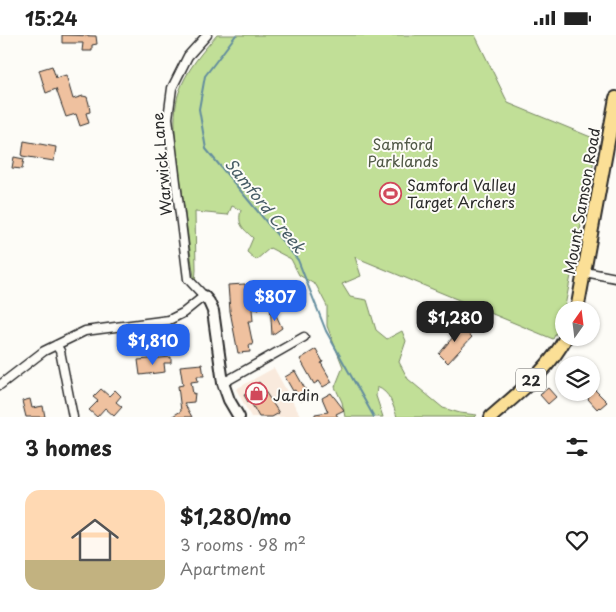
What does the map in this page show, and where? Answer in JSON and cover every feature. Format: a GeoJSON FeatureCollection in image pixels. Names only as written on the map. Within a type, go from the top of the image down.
{"type":"FeatureCollection","features":[{"type":"Feature","properties":{"kind":"main road","name":"Mount Samson Road"},"geometry":{"type":"LineString","coordinates":[[579,301],[616,98]]}},
{"type":"Feature","properties":{"kind":"main road","name":"22"},"geometry":{"type":"LineString","coordinates":[[491,417],[552,360],[561,346]]}},
{"type":"Feature","properties":{"kind":"street","name":"Warwick Lane"},"geometry":{"type":"LineString","coordinates":[[204,296],[188,279],[168,118],[172,88],[188,55],[207,35]]}},
{"type":"Feature","properties":{"kind":"street"},"geometry":{"type":"LineString","coordinates":[[584,272],[616,278]]}},
{"type":"Feature","properties":{"kind":"street"},"geometry":{"type":"LineString","coordinates":[[0,385],[44,351],[85,331],[169,320],[183,313],[204,296],[213,311],[223,383],[229,401],[239,417]]}},
{"type":"Feature","properties":{"kind":"street"},"geometry":{"type":"LineString","coordinates":[[223,383],[304,337]]}},
{"type":"Feature","properties":{"kind":"street"},"geometry":{"type":"LineString","coordinates":[[56,345],[60,351],[73,417]]}},
{"type":"Feature","properties":{"kind":"shaded area"},"geometry":{"type":"Polygon","coordinates":[[[274,368],[301,417],[251,417],[236,389],[274,368]]]}},
{"type":"Feature","properties":{"kind":"green space","name":"Samford Parklands"},"geometry":{"type":"Polygon","coordinates":[[[217,35],[475,35],[508,103],[598,140],[566,301],[555,301],[555,335],[553,339],[355,257],[361,276],[342,284],[350,297],[367,300],[376,330],[387,339],[402,331],[406,341],[399,362],[408,379],[443,408],[477,415],[475,417],[397,417],[388,396],[377,387],[376,396],[383,417],[345,417],[342,402],[335,387],[343,367],[327,326],[327,306],[316,285],[299,275],[291,259],[270,248],[256,260],[247,252],[253,238],[240,223],[241,210],[232,206],[228,215],[195,212],[195,283],[177,155],[175,115],[179,92],[190,69],[217,35]]]}},
{"type":"Feature","properties":{"kind":"building"},"geometry":{"type":"Polygon","coordinates":[[[62,35],[96,36],[97,44],[92,45],[92,51],[82,51],[83,43],[62,43],[62,35]]]}},
{"type":"Feature","properties":{"kind":"building"},"geometry":{"type":"Polygon","coordinates":[[[52,66],[56,78],[66,75],[73,99],[83,96],[87,97],[90,112],[86,113],[89,123],[80,126],[76,114],[66,117],[56,89],[46,93],[39,70],[52,66]]]}},
{"type":"Feature","properties":{"kind":"building"},"geometry":{"type":"Polygon","coordinates":[[[24,141],[56,147],[54,161],[22,156],[24,141]]]}},
{"type":"Feature","properties":{"kind":"building"},"geometry":{"type":"Polygon","coordinates":[[[14,157],[24,159],[22,169],[12,168],[14,157]]]}},
{"type":"Feature","properties":{"kind":"building"},"geometry":{"type":"Polygon","coordinates":[[[245,284],[247,301],[258,300],[259,309],[252,309],[253,321],[248,321],[253,345],[249,345],[250,352],[238,353],[230,311],[228,285],[245,284]]]}},
{"type":"Feature","properties":{"kind":"building"},"geometry":{"type":"Polygon","coordinates":[[[270,302],[282,328],[272,335],[270,302]]]}},
{"type":"Feature","properties":{"kind":"building"},"geometry":{"type":"Polygon","coordinates":[[[458,324],[472,337],[448,363],[439,354],[453,337],[450,333],[458,324]]]}},
{"type":"Feature","properties":{"kind":"building"},"geometry":{"type":"Polygon","coordinates":[[[316,349],[323,362],[321,363],[332,382],[323,387],[319,381],[314,384],[300,359],[316,349]]]}},
{"type":"Feature","properties":{"kind":"building"},"geometry":{"type":"Polygon","coordinates":[[[171,357],[171,363],[164,363],[165,372],[140,375],[138,360],[171,357]]]}},
{"type":"Feature","properties":{"kind":"building"},"geometry":{"type":"Polygon","coordinates":[[[202,364],[204,376],[197,376],[198,381],[191,382],[193,394],[195,393],[194,402],[184,403],[192,417],[171,417],[181,411],[178,386],[183,385],[180,366],[202,364]]]}},
{"type":"Feature","properties":{"kind":"building"},"geometry":{"type":"Polygon","coordinates":[[[295,371],[309,396],[301,401],[285,377],[295,371]]]}},
{"type":"Feature","properties":{"kind":"building"},"geometry":{"type":"Polygon","coordinates":[[[259,382],[279,413],[272,417],[259,417],[250,401],[248,402],[244,395],[250,392],[248,389],[259,382]]]}},
{"type":"Feature","properties":{"kind":"building"},"geometry":{"type":"Polygon","coordinates":[[[548,388],[555,398],[548,404],[540,395],[548,388]]]}},
{"type":"Feature","properties":{"kind":"building"},"geometry":{"type":"Polygon","coordinates":[[[101,389],[109,396],[115,390],[121,396],[116,402],[122,407],[114,416],[105,408],[97,417],[89,410],[98,401],[93,397],[101,389]]]}},
{"type":"Feature","properties":{"kind":"building"},"geometry":{"type":"Polygon","coordinates":[[[331,393],[344,410],[336,414],[338,417],[315,417],[315,414],[328,412],[322,398],[331,393]]]}},
{"type":"Feature","properties":{"kind":"building"},"geometry":{"type":"Polygon","coordinates":[[[600,395],[607,402],[597,409],[590,401],[600,401],[600,395]]]}},
{"type":"Feature","properties":{"kind":"building"},"geometry":{"type":"Polygon","coordinates":[[[30,399],[32,408],[43,406],[45,417],[26,417],[22,401],[30,399]]]}},
{"type":"Feature","properties":{"kind":"waterway","name":"Samford Creek"},"geometry":{"type":"LineString","coordinates":[[236,35],[205,76],[199,109],[206,149],[298,260],[326,331],[374,417]]}},
{"type":"Feature","properties":{"kind":"place","name":"Samford Valley Target Archers"},"geometry":{"type":"Point","coordinates":[391,193]}},
{"type":"Feature","properties":{"kind":"place","name":"Jardin"},"geometry":{"type":"Point","coordinates":[257,394]}}]}
